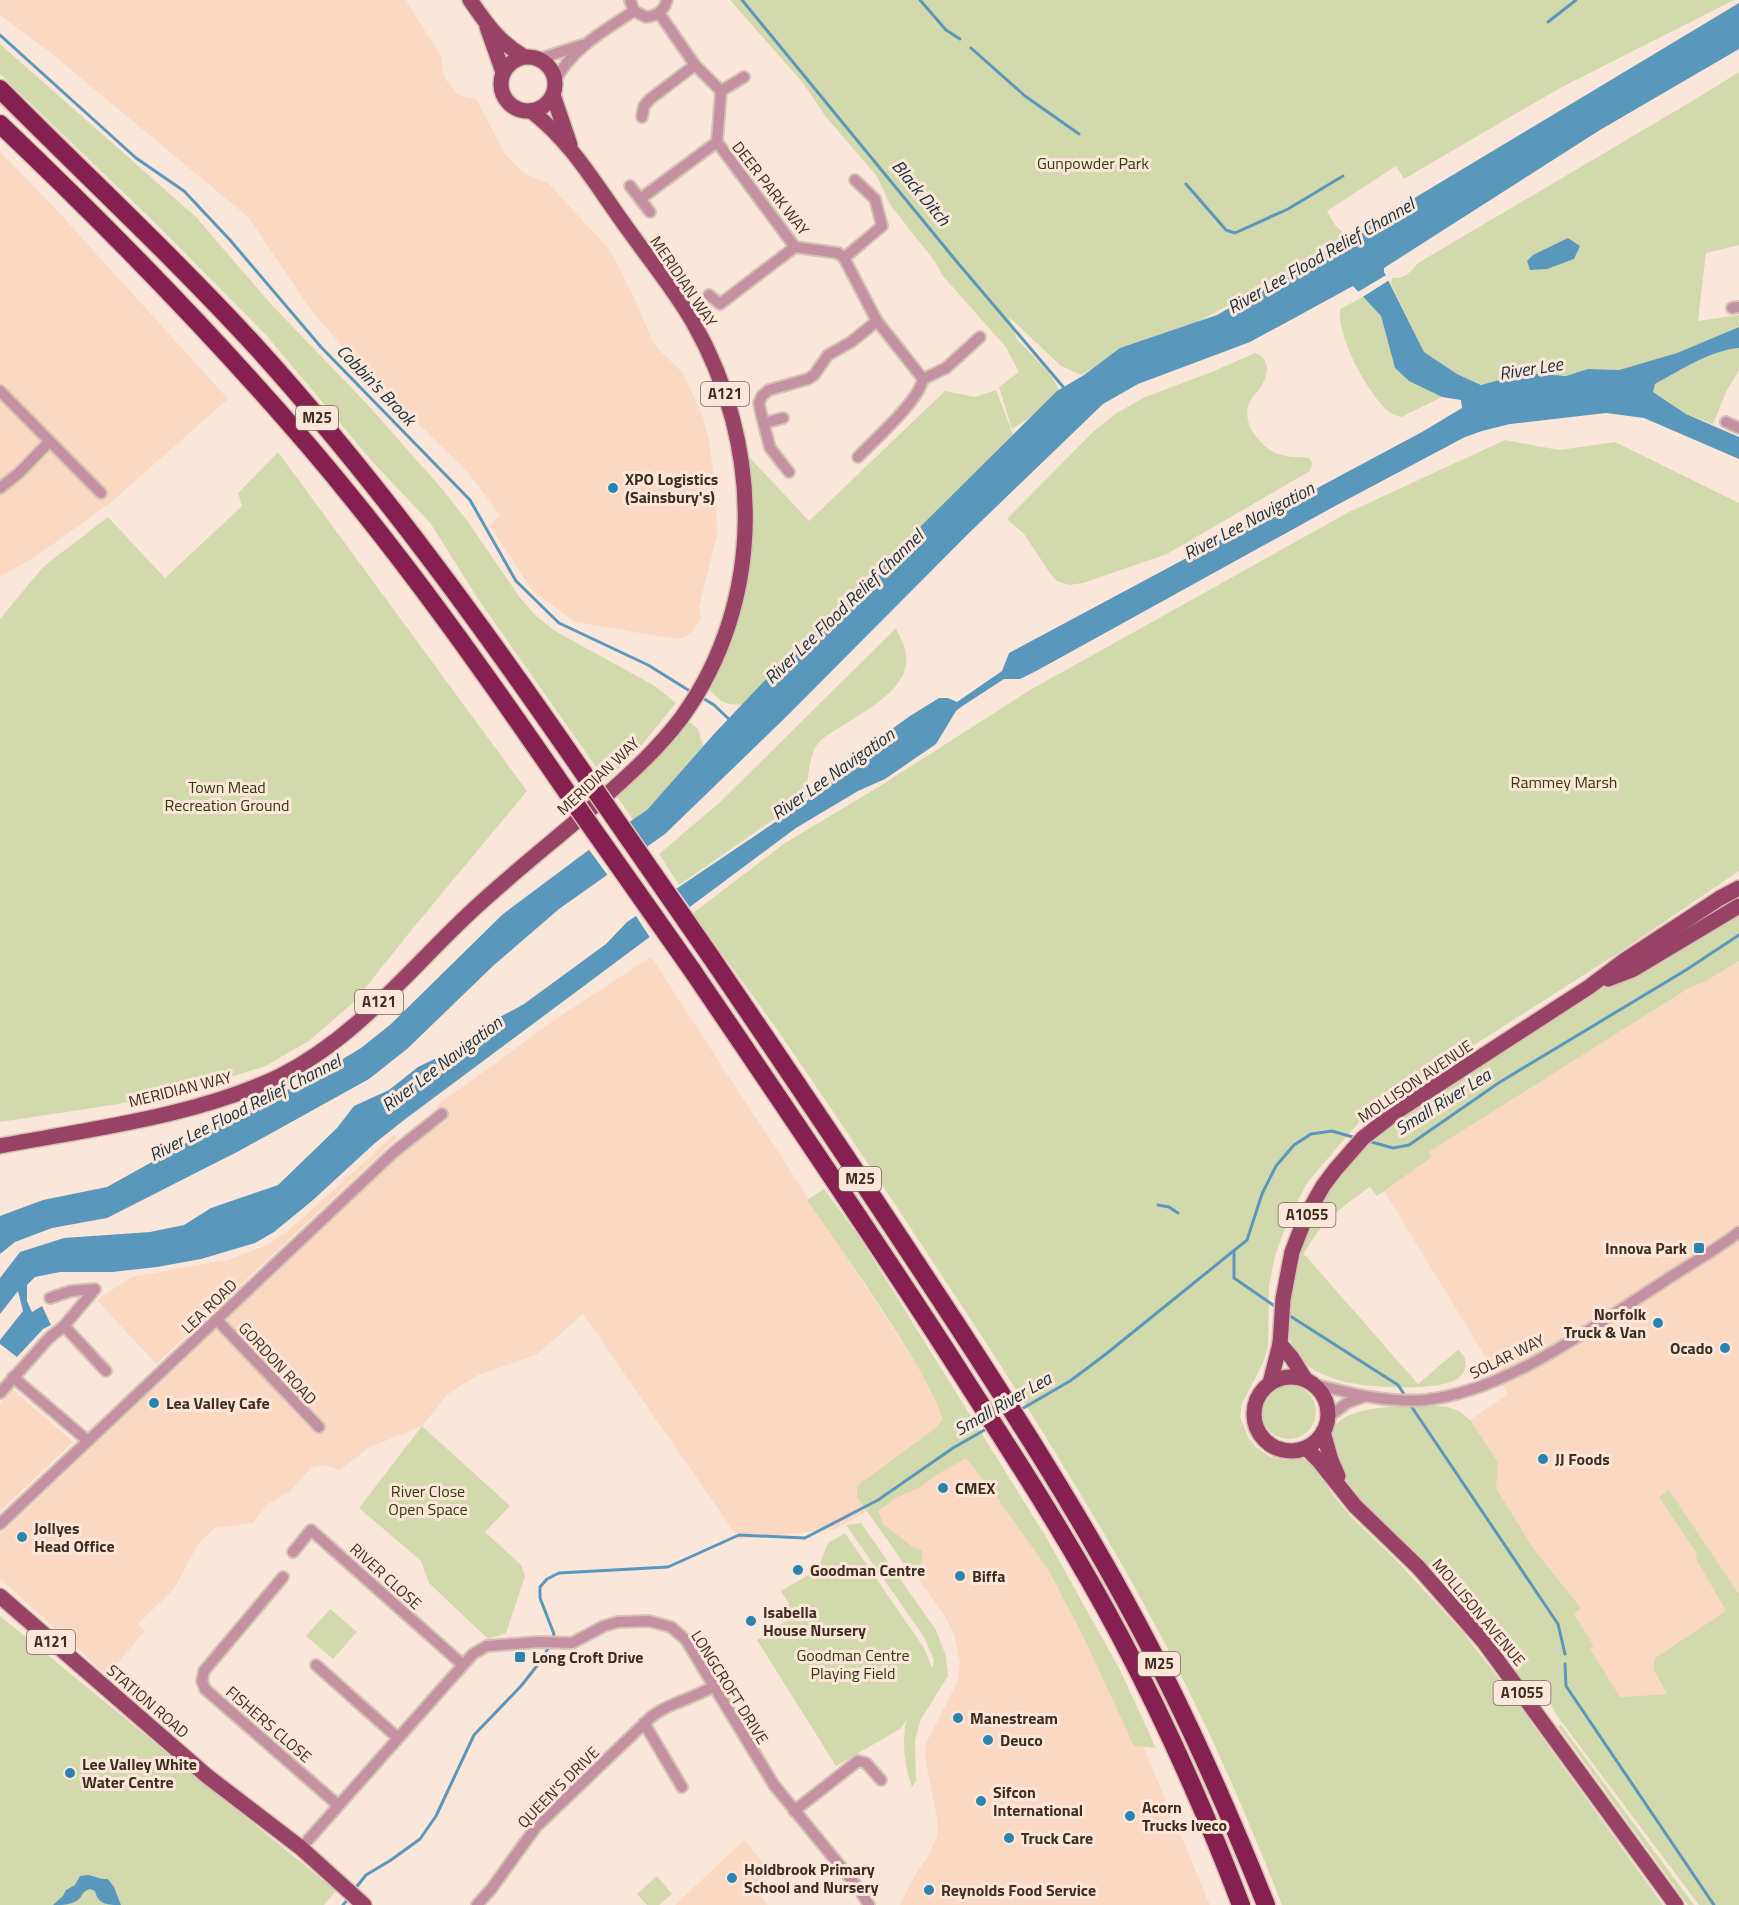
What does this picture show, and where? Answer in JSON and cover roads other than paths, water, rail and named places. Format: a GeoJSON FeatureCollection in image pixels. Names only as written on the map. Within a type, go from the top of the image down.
{"type":"FeatureCollection","features":[{"type":"Feature","properties":{"kind":"highway","name":"M25"},"geometry":{"type":"LineString","coordinates":[[0,89],[185,272],[260,351],[315,415],[416,541],[591,784],[866,1186],[1007,1402],[1097,1551],[1166,1679],[1213,1775],[1266,1905]]}},
{"type":"Feature","properties":{"kind":"highway","name":"M25"},"geometry":{"type":"LineString","coordinates":[[0,124],[167,289],[240,367],[309,447],[406,569],[692,970],[828,1169],[1008,1446],[1077,1560],[1128,1653],[1184,1766],[1241,1905]]}},
{"type":"Feature","properties":{"kind":"main road"},"geometry":{"type":"LineString","coordinates":[[470,0],[487,26],[511,49],[523,56],[539,59],[549,66],[554,88],[546,104],[531,111],[515,108],[503,97],[500,81],[502,72],[487,26]]}},
{"type":"Feature","properties":{"kind":"main road"},"geometry":{"type":"LineString","coordinates":[[502,72],[514,60],[523,56]]}},
{"type":"Feature","properties":{"kind":"main road","name":"MERIDIAN WAY"},"geometry":{"type":"LineString","coordinates":[[554,88],[573,150]]}},
{"type":"Feature","properties":{"kind":"main road","name":"MERIDIAN WAY"},"geometry":{"type":"LineString","coordinates":[[0,1146],[174,1112],[223,1099],[275,1078],[319,1054],[351,1029],[473,909],[636,769],[681,719],[709,674],[735,606],[744,551],[744,478],[735,423],[716,368],[691,319],[573,150],[531,111]]}},
{"type":"Feature","properties":{"kind":"main road","name":"MOLLISON AVENUE"},"geometry":{"type":"LineString","coordinates":[[1676,1905],[1484,1642],[1442,1593],[1348,1497],[1306,1448],[1284,1451],[1269,1445],[1258,1432],[1253,1417],[1255,1403],[1260,1392],[1270,1383],[1280,1344],[1284,1299],[1292,1252],[1306,1216],[1335,1170],[1363,1139],[1399,1110],[1589,987],[1625,960],[1739,888]]}},
{"type":"Feature","properties":{"kind":"main road","name":"MOLLISON AVENUE"},"geometry":{"type":"LineString","coordinates":[[1589,987],[1632,970],[1739,906]]}},
{"type":"Feature","properties":{"kind":"main road","name":"MOLLISON AVENUE"},"geometry":{"type":"LineString","coordinates":[[1280,1344],[1325,1400],[1331,1460],[1348,1497]]}},
{"type":"Feature","properties":{"kind":"main road"},"geometry":{"type":"LineString","coordinates":[[1270,1383],[1285,1377],[1309,1382]]}},
{"type":"Feature","properties":{"kind":"main road"},"geometry":{"type":"LineString","coordinates":[[1306,1448],[1314,1443],[1326,1424]]}},
{"type":"Feature","properties":{"kind":"main road","name":"STATION ROAD"},"geometry":{"type":"LineString","coordinates":[[0,1596],[207,1776],[301,1848],[361,1902]]}},
{"type":"Feature","properties":{"kind":"street"},"geometry":{"type":"LineString","coordinates":[[554,88],[561,70],[585,44],[632,5],[646,17],[659,14],[667,0]]}},
{"type":"Feature","properties":{"kind":"street"},"geometry":{"type":"LineString","coordinates":[[659,14],[695,65],[721,91],[744,77]]}},
{"type":"Feature","properties":{"kind":"street"},"geometry":{"type":"LineString","coordinates":[[539,59],[585,44]]}},
{"type":"Feature","properties":{"kind":"street"},"geometry":{"type":"LineString","coordinates":[[642,117],[644,106],[650,99],[695,65]]}},
{"type":"Feature","properties":{"kind":"street","name":"DEER PARK WAY"},"geometry":{"type":"LineString","coordinates":[[721,91],[717,142],[795,247],[838,253],[844,258]]}},
{"type":"Feature","properties":{"kind":"street"},"geometry":{"type":"LineString","coordinates":[[640,198],[717,142]]}},
{"type":"Feature","properties":{"kind":"street"},"geometry":{"type":"LineString","coordinates":[[855,180],[875,199],[882,225],[844,258],[877,321],[923,379]]}},
{"type":"Feature","properties":{"kind":"street"},"geometry":{"type":"LineString","coordinates":[[630,186],[650,212]]}},
{"type":"Feature","properties":{"kind":"street"},"geometry":{"type":"LineString","coordinates":[[709,295],[720,304],[795,247]]}},
{"type":"Feature","properties":{"kind":"street"},"geometry":{"type":"LineString","coordinates":[[789,472],[770,448],[759,403],[765,392],[808,379],[814,375],[828,354],[851,342],[877,321]]}},
{"type":"Feature","properties":{"kind":"street"},"geometry":{"type":"LineString","coordinates":[[923,379],[946,368],[980,337]]}},
{"type":"Feature","properties":{"kind":"street"},"geometry":{"type":"LineString","coordinates":[[858,457],[913,400],[921,388],[923,379]]}},
{"type":"Feature","properties":{"kind":"street"},"geometry":{"type":"LineString","coordinates":[[0,391],[101,493]]}},
{"type":"Feature","properties":{"kind":"street"},"geometry":{"type":"LineString","coordinates":[[764,423],[783,418]]}},
{"type":"Feature","properties":{"kind":"street"},"geometry":{"type":"LineString","coordinates":[[1726,422],[1739,428]]}},
{"type":"Feature","properties":{"kind":"street"},"geometry":{"type":"LineString","coordinates":[[0,488],[19,473],[49,442]]}},
{"type":"Feature","properties":{"kind":"street","name":"LEA ROAD"},"geometry":{"type":"LineString","coordinates":[[0,1524],[394,1152],[442,1114]]}},
{"type":"Feature","properties":{"kind":"street","name":"SOLAR WAY"},"geometry":{"type":"LineString","coordinates":[[1309,1382],[1363,1397],[1423,1400],[1460,1394],[1505,1376],[1576,1337],[1706,1256],[1739,1232]]}},
{"type":"Feature","properties":{"kind":"street"},"geometry":{"type":"LineString","coordinates":[[0,1393],[49,1338],[64,1326],[95,1289],[71,1291],[50,1298]]}},
{"type":"Feature","properties":{"kind":"street","name":"GORDON ROAD"},"geometry":{"type":"LineString","coordinates":[[216,1319],[319,1427]]}},
{"type":"Feature","properties":{"kind":"street"},"geometry":{"type":"LineString","coordinates":[[64,1326],[106,1371]]}},
{"type":"Feature","properties":{"kind":"street"},"geometry":{"type":"LineString","coordinates":[[13,1377],[88,1441]]}},
{"type":"Feature","properties":{"kind":"street"},"geometry":{"type":"LineString","coordinates":[[1326,1424],[1347,1403],[1363,1397]]}},
{"type":"Feature","properties":{"kind":"street","name":"RIVER CLOSE"},"geometry":{"type":"LineString","coordinates":[[293,1552],[311,1530],[463,1665]]}},
{"type":"Feature","properties":{"kind":"street","name":"FISHERS CLOSE"},"geometry":{"type":"LineString","coordinates":[[283,1577],[204,1671],[202,1681],[205,1689],[338,1805]]}},
{"type":"Feature","properties":{"kind":"street","name":"LONGCROFT DRIVE"},"geometry":{"type":"LineString","coordinates":[[301,1848],[473,1654],[487,1646],[578,1641],[608,1624],[636,1622],[660,1624],[671,1627],[686,1640],[774,1785],[859,1889],[869,1905]]}},
{"type":"Feature","properties":{"kind":"street"},"geometry":{"type":"LineString","coordinates":[[316,1665],[398,1738]]}},
{"type":"Feature","properties":{"kind":"street","name":"QUEEN'S DRIVE"},"geometry":{"type":"LineString","coordinates":[[477,1905],[536,1827],[644,1724],[659,1711],[700,1695],[714,1686]]}},
{"type":"Feature","properties":{"kind":"street"},"geometry":{"type":"LineString","coordinates":[[644,1724],[682,1787]]}},
{"type":"Feature","properties":{"kind":"street"},"geometry":{"type":"LineString","coordinates":[[795,1811],[858,1761],[866,1763],[881,1779]]}},
{"type":"Feature","properties":{"kind":"water"},"geometry":{"type":"Polygon","coordinates":[[[1739,3],[1739,49],[1600,130],[1384,268],[1384,272],[1424,352],[1457,374],[1481,385],[1525,373],[1566,376],[1588,369],[1619,370],[1677,353],[1739,327],[1739,348],[1717,353],[1696,362],[1655,384],[1653,392],[1686,414],[1739,437],[1739,459],[1644,418],[1606,413],[1510,424],[1465,437],[1038,670],[1020,679],[1004,679],[961,707],[956,711],[936,744],[885,779],[858,791],[796,828],[404,1120],[274,1232],[255,1243],[201,1259],[112,1272],[60,1272],[35,1277],[27,1285],[27,1301],[32,1312],[42,1306],[51,1325],[43,1329],[17,1357],[0,1344],[0,1340],[23,1311],[18,1291],[0,1314],[0,1278],[20,1252],[64,1238],[150,1232],[184,1225],[211,1208],[278,1185],[337,1128],[354,1106],[389,1090],[418,1067],[459,1047],[489,1023],[524,1004],[606,944],[627,922],[808,800],[828,775],[910,716],[939,698],[948,698],[957,702],[1002,671],[1009,653],[1422,432],[1462,408],[1461,400],[1442,397],[1409,381],[1395,368],[1381,316],[1353,286],[1250,342],[1138,384],[1103,404],[968,534],[786,717],[665,834],[559,909],[494,965],[407,1049],[369,1079],[239,1151],[107,1218],[52,1228],[15,1242],[0,1254],[0,1216],[43,1200],[107,1187],[224,1122],[318,1074],[361,1048],[391,1024],[503,914],[647,810],[714,734],[790,654],[856,595],[913,534],[1057,391],[1084,375],[1120,348],[1217,315],[1739,3]]]}},
{"type":"Feature","properties":{"kind":"water"},"geometry":{"type":"Polygon","coordinates":[[[1568,238],[1580,246],[1574,259],[1547,269],[1530,270],[1527,261],[1533,255],[1568,238]]]}},
{"type":"Feature","properties":{"kind":"water"},"geometry":{"type":"Polygon","coordinates":[[[89,1875],[108,1879],[121,1905],[101,1902],[95,1891],[90,1889],[75,1902],[53,1905],[66,1890],[75,1885],[80,1876],[89,1875]]]}},
{"type":"Feature","properties":{"kind":"waterway","name":"Black Ditch"},"geometry":{"type":"LineString","coordinates":[[742,0],[957,262],[1065,389]]}},
{"type":"Feature","properties":{"kind":"waterway"},"geometry":{"type":"LineString","coordinates":[[920,0],[946,30],[960,39]]}},
{"type":"Feature","properties":{"kind":"waterway"},"geometry":{"type":"LineString","coordinates":[[1548,22],[1576,0]]}},
{"type":"Feature","properties":{"kind":"waterway","name":"Cobbin's Brook"},"geometry":{"type":"LineString","coordinates":[[0,35],[136,158],[184,191],[230,240],[321,347],[470,500],[516,581],[559,623],[648,665],[693,693]]}},
{"type":"Feature","properties":{"kind":"waterway"},"geometry":{"type":"LineString","coordinates":[[971,48],[1025,96],[1079,134]]}},
{"type":"Feature","properties":{"kind":"waterway"},"geometry":{"type":"LineString","coordinates":[[1186,184],[1226,230],[1235,233],[1288,209],[1343,176]]}},
{"type":"Feature","properties":{"kind":"waterway","name":"Cobbin's Brook"},"geometry":{"type":"LineString","coordinates":[[701,697],[714,705],[731,721]]}},
{"type":"Feature","properties":{"kind":"waterway","name":"Small River Lea"},"geometry":{"type":"LineString","coordinates":[[1368,1141],[1393,1148],[1409,1145],[1500,1082],[1686,970],[1739,935]]}},
{"type":"Feature","properties":{"kind":"waterway","name":"Small River Lea"},"geometry":{"type":"LineString","coordinates":[[1020,1410],[1070,1381],[1247,1240],[1262,1194],[1276,1166],[1294,1145],[1311,1134],[1332,1131],[1356,1138]]}},
{"type":"Feature","properties":{"kind":"waterway"},"geometry":{"type":"LineString","coordinates":[[1158,1205],[1169,1207],[1178,1213]]}},
{"type":"Feature","properties":{"kind":"waterway"},"geometry":{"type":"LineString","coordinates":[[1234,1252],[1234,1278],[1276,1307]]}},
{"type":"Feature","properties":{"kind":"waterway"},"geometry":{"type":"LineString","coordinates":[[1287,1314],[1398,1385],[1406,1397]]}},
{"type":"Feature","properties":{"kind":"waterway"},"geometry":{"type":"LineString","coordinates":[[1409,1403],[1558,1624],[1565,1654]]}},
{"type":"Feature","properties":{"kind":"waterway","name":"Small River Lea"},"geometry":{"type":"LineString","coordinates":[[354,1890],[366,1875],[420,1839],[436,1816],[474,1735],[521,1686],[544,1657],[554,1634],[540,1598],[540,1587],[547,1579],[559,1573],[668,1567],[739,1535],[805,1538],[878,1500],[953,1448],[988,1428]]}},
{"type":"Feature","properties":{"kind":"waterway"},"geometry":{"type":"LineString","coordinates":[[1565,1664],[1566,1686],[1714,1905]]}},
{"type":"Feature","properties":{"kind":"waterway","name":"Small River Lea"},"geometry":{"type":"LineString","coordinates":[[343,1905],[349,1898]]}},
{"type":"Feature","properties":{"kind":"place","name":"XPO Logistics (Sainsbury's)"},"geometry":{"type":"Point","coordinates":[613,488]}},
{"type":"Feature","properties":{"kind":"place","name":"Innova Park"},"geometry":{"type":"Point","coordinates":[1699,1248]}},
{"type":"Feature","properties":{"kind":"place","name":"Norfolk Truck & Van"},"geometry":{"type":"Point","coordinates":[1658,1323]}},
{"type":"Feature","properties":{"kind":"place","name":"Ocado"},"geometry":{"type":"Point","coordinates":[1725,1348]}},
{"type":"Feature","properties":{"kind":"place","name":"Lea Valley Cafe"},"geometry":{"type":"Point","coordinates":[154,1403]}},
{"type":"Feature","properties":{"kind":"place","name":"JJ Foods"},"geometry":{"type":"Point","coordinates":[1543,1459]}},
{"type":"Feature","properties":{"kind":"place","name":"CMEX"},"geometry":{"type":"Point","coordinates":[943,1488]}},
{"type":"Feature","properties":{"kind":"place","name":"Jollyes Head Office"},"geometry":{"type":"Point","coordinates":[22,1537]}},
{"type":"Feature","properties":{"kind":"place","name":"Goodman Centre"},"geometry":{"type":"Point","coordinates":[798,1570]}},
{"type":"Feature","properties":{"kind":"place","name":"Biffa"},"geometry":{"type":"Point","coordinates":[960,1576]}},
{"type":"Feature","properties":{"kind":"place","name":"Isabella House Nursery"},"geometry":{"type":"Point","coordinates":[751,1621]}},
{"type":"Feature","properties":{"kind":"place","name":"Long Croft Drive"},"geometry":{"type":"Point","coordinates":[520,1657]}},
{"type":"Feature","properties":{"kind":"place","name":"Manestream"},"geometry":{"type":"Point","coordinates":[958,1718]}},
{"type":"Feature","properties":{"kind":"place","name":"Deuco"},"geometry":{"type":"Point","coordinates":[988,1740]}},
{"type":"Feature","properties":{"kind":"place","name":"Lee Valley White Water Centre"},"geometry":{"type":"Point","coordinates":[70,1773]}},
{"type":"Feature","properties":{"kind":"place","name":"Sifcon International"},"geometry":{"type":"Point","coordinates":[981,1801]}},
{"type":"Feature","properties":{"kind":"place","name":"Acorn Trucks Iveco"},"geometry":{"type":"Point","coordinates":[1130,1816]}},
{"type":"Feature","properties":{"kind":"place","name":"Truck Care"},"geometry":{"type":"Point","coordinates":[1009,1838]}},
{"type":"Feature","properties":{"kind":"place","name":"Holdbrook Primary School and Nursery"},"geometry":{"type":"Point","coordinates":[732,1878]}},
{"type":"Feature","properties":{"kind":"place","name":"Reynolds Food Service"},"geometry":{"type":"Point","coordinates":[929,1890]}},
{"type":"Feature","properties":{"kind":"park label","name":"Gunpowder Park"},"geometry":{"type":"Point","coordinates":[1093,163]}},
{"type":"Feature","properties":{"kind":"park label","name":"Rammey Marsh"},"geometry":{"type":"Point","coordinates":[1564,782]}},
{"type":"Feature","properties":{"kind":"park label","name":"Town Mead Recreation Ground"},"geometry":{"type":"Point","coordinates":[227,796]}},
{"type":"Feature","properties":{"kind":"park label","name":"River Close Open Space"},"geometry":{"type":"Point","coordinates":[428,1500]}},
{"type":"Feature","properties":{"kind":"park label","name":"Goodman Centre Playing Field"},"geometry":{"type":"Point","coordinates":[853,1664]}},
{"type":"Feature","properties":{"kind":"water label","name":"River Lee Flood Relief Channel"},"geometry":{"type":"Point","coordinates":[1321,256]}},
{"type":"Feature","properties":{"kind":"water label","name":"River Lee"},"geometry":{"type":"Point","coordinates":[1531,369]}},
{"type":"Feature","properties":{"kind":"water label","name":"River Lee Navigation"},"geometry":{"type":"Point","coordinates":[1249,521]}},
{"type":"Feature","properties":{"kind":"water label","name":"River Lee Flood Relief Channel"},"geometry":{"type":"Point","coordinates":[844,607]}},
{"type":"Feature","properties":{"kind":"water label","name":"River Lee Navigation"},"geometry":{"type":"Point","coordinates":[833,774]}},
{"type":"Feature","properties":{"kind":"water label","name":"River Lee Navigation"},"geometry":{"type":"Point","coordinates":[442,1064]}},
{"type":"Feature","properties":{"kind":"water label","name":"River Lee Flood Relief Channel"},"geometry":{"type":"Point","coordinates":[245,1108]}}]}
